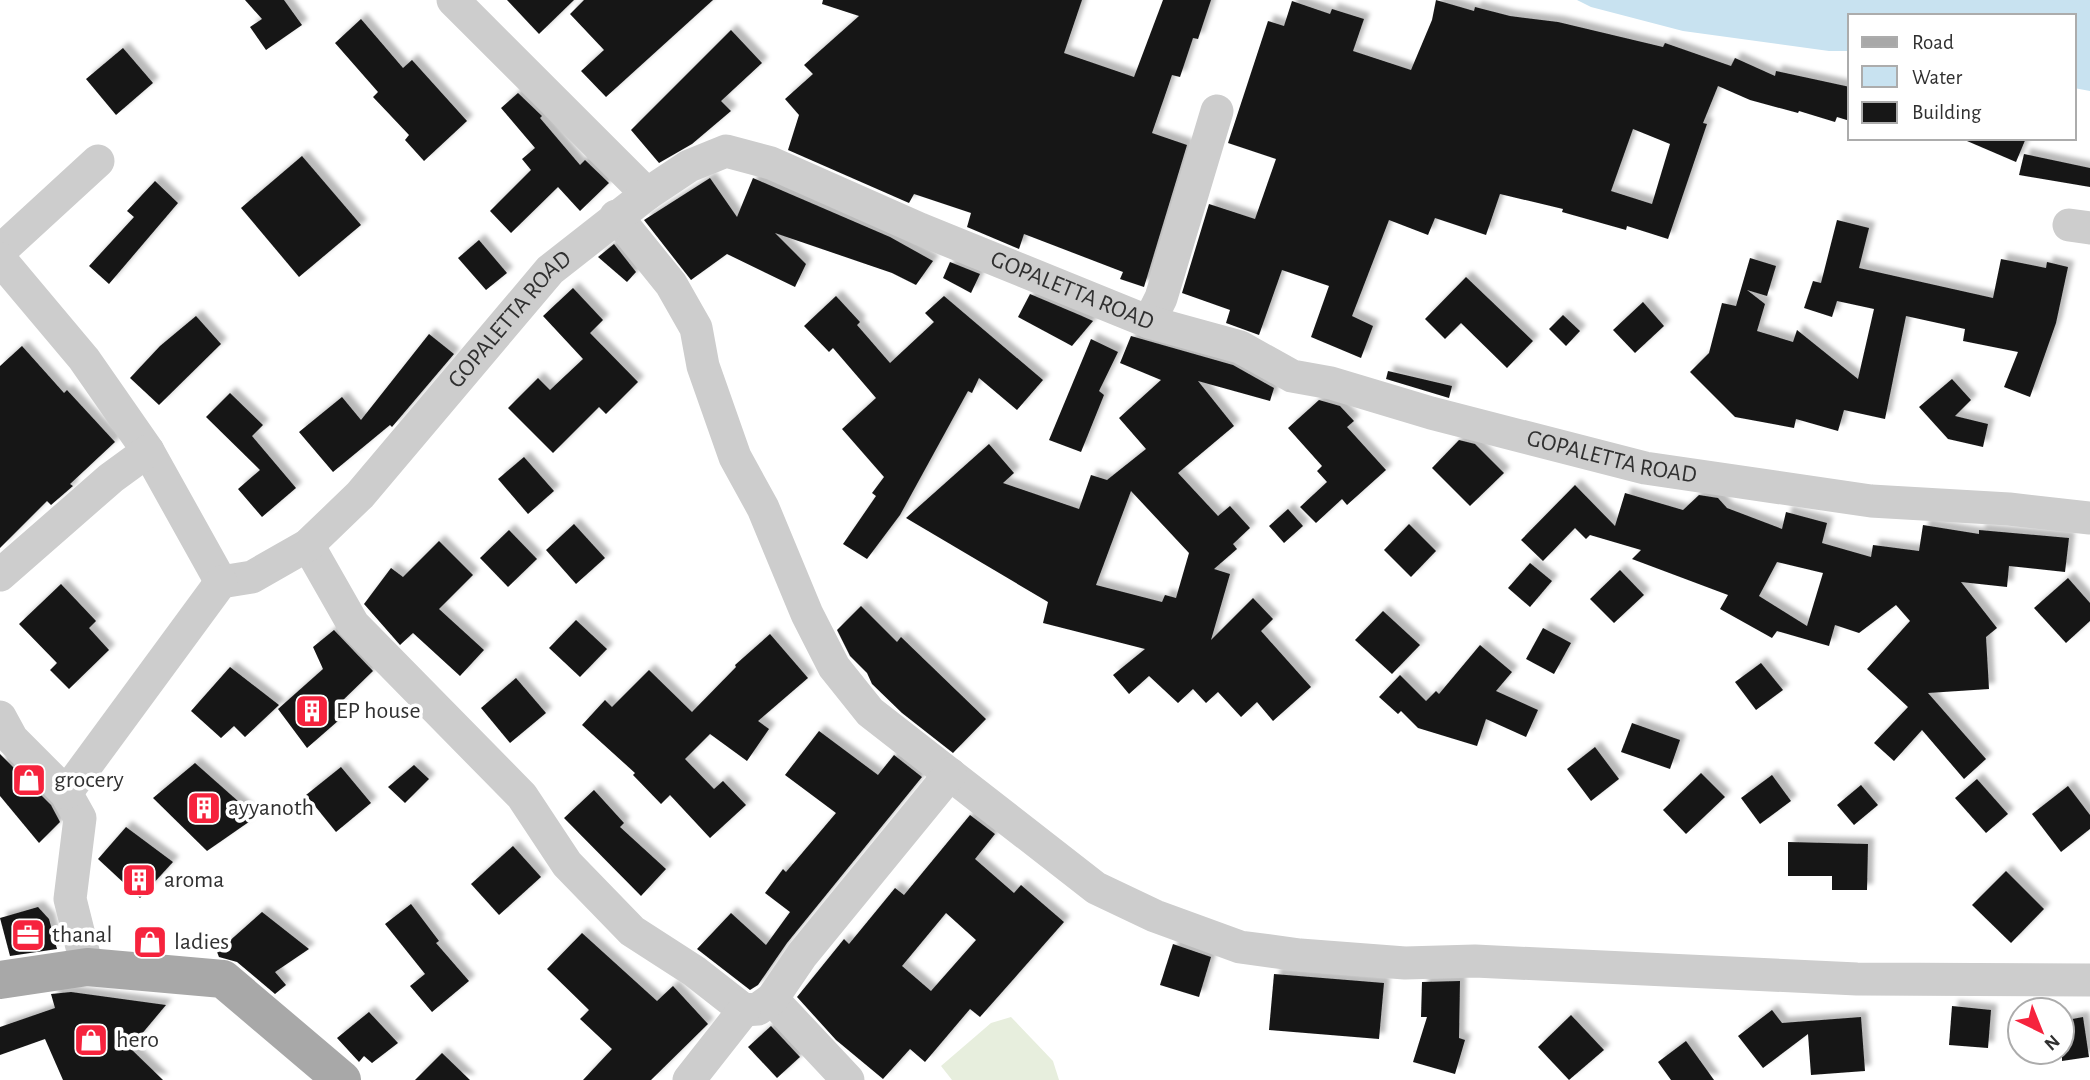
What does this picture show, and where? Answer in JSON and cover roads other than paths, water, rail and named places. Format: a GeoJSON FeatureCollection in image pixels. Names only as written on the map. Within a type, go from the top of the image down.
{"type":"FeatureCollection","features":[{"type":"Feature","properties":{"kind":"main road"},"geometry":{"type":"LineString","coordinates":[[0,980],[87,967],[223,979],[342,1080]]}},
{"type":"Feature","properties":{"kind":"street"},"geometry":{"type":"LineString","coordinates":[[453,0],[647,194]]}},
{"type":"Feature","properties":{"kind":"street"},"geometry":{"type":"LineString","coordinates":[[1149,322],[1161,298],[1217,111]]}},
{"type":"Feature","properties":{"kind":"street","name":"GOPALETTA ROAD"},"geometry":{"type":"LineString","coordinates":[[221,582],[252,577],[308,545],[360,495],[550,270],[647,194],[689,166],[726,151],[771,163],[920,229],[1149,322],[1240,347],[1292,376],[1331,383],[1431,413],[1645,468],[1871,501],[2009,509],[2090,518]]}},
{"type":"Feature","properties":{"kind":"street"},"geometry":{"type":"LineString","coordinates":[[0,251],[98,161]]}},
{"type":"Feature","properties":{"kind":"street"},"geometry":{"type":"LineString","coordinates":[[616,216],[671,284],[696,328],[704,366],[736,457],[763,508],[807,614],[834,667],[870,712],[1096,888],[1156,916],[1241,947],[1405,963],[1475,961],[1857,979],[2090,980]]}},
{"type":"Feature","properties":{"kind":"street"},"geometry":{"type":"LineString","coordinates":[[0,259],[84,359],[148,451],[221,582],[66,793]]}},
{"type":"Feature","properties":{"kind":"street"},"geometry":{"type":"LineString","coordinates":[[0,575],[111,478],[148,451]]}},
{"type":"Feature","properties":{"kind":"street"},"geometry":{"type":"LineString","coordinates":[[308,545],[353,624],[522,796],[567,864],[632,931],[694,971],[758,1004],[848,1080]]}},
{"type":"Feature","properties":{"kind":"street"},"geometry":{"type":"LineString","coordinates":[[0,717],[12,739],[66,793],[80,818],[70,898],[87,967]]}},
{"type":"Feature","properties":{"kind":"street"},"geometry":{"type":"LineString","coordinates":[[689,1080],[802,955],[950,774]]}},
{"type":"Feature","properties":{"kind":"water"},"geometry":{"type":"Polygon","coordinates":[[[1577,0],[2090,0],[2090,91],[2076,88],[2076,14],[1848,14],[1848,51],[1829,51],[1683,31],[1591,7],[1577,0]]]}},
{"type":"Feature","properties":{"kind":"place","name":"EP house"},"geometry":{"type":"Point","coordinates":[312,711]}},
{"type":"Feature","properties":{"kind":"place","name":"grocery"},"geometry":{"type":"Point","coordinates":[29,780]}},
{"type":"Feature","properties":{"kind":"place","name":"ayyanoth"},"geometry":{"type":"Point","coordinates":[204,808]}},
{"type":"Feature","properties":{"kind":"place","name":"aroma"},"geometry":{"type":"Point","coordinates":[139,880]}},
{"type":"Feature","properties":{"kind":"place","name":"thanal"},"geometry":{"type":"Point","coordinates":[28,935]}},
{"type":"Feature","properties":{"kind":"place","name":"ladies"},"geometry":{"type":"Point","coordinates":[150,942]}},
{"type":"Feature","properties":{"kind":"place","name":"hero"},"geometry":{"type":"Point","coordinates":[91,1040]}}]}
